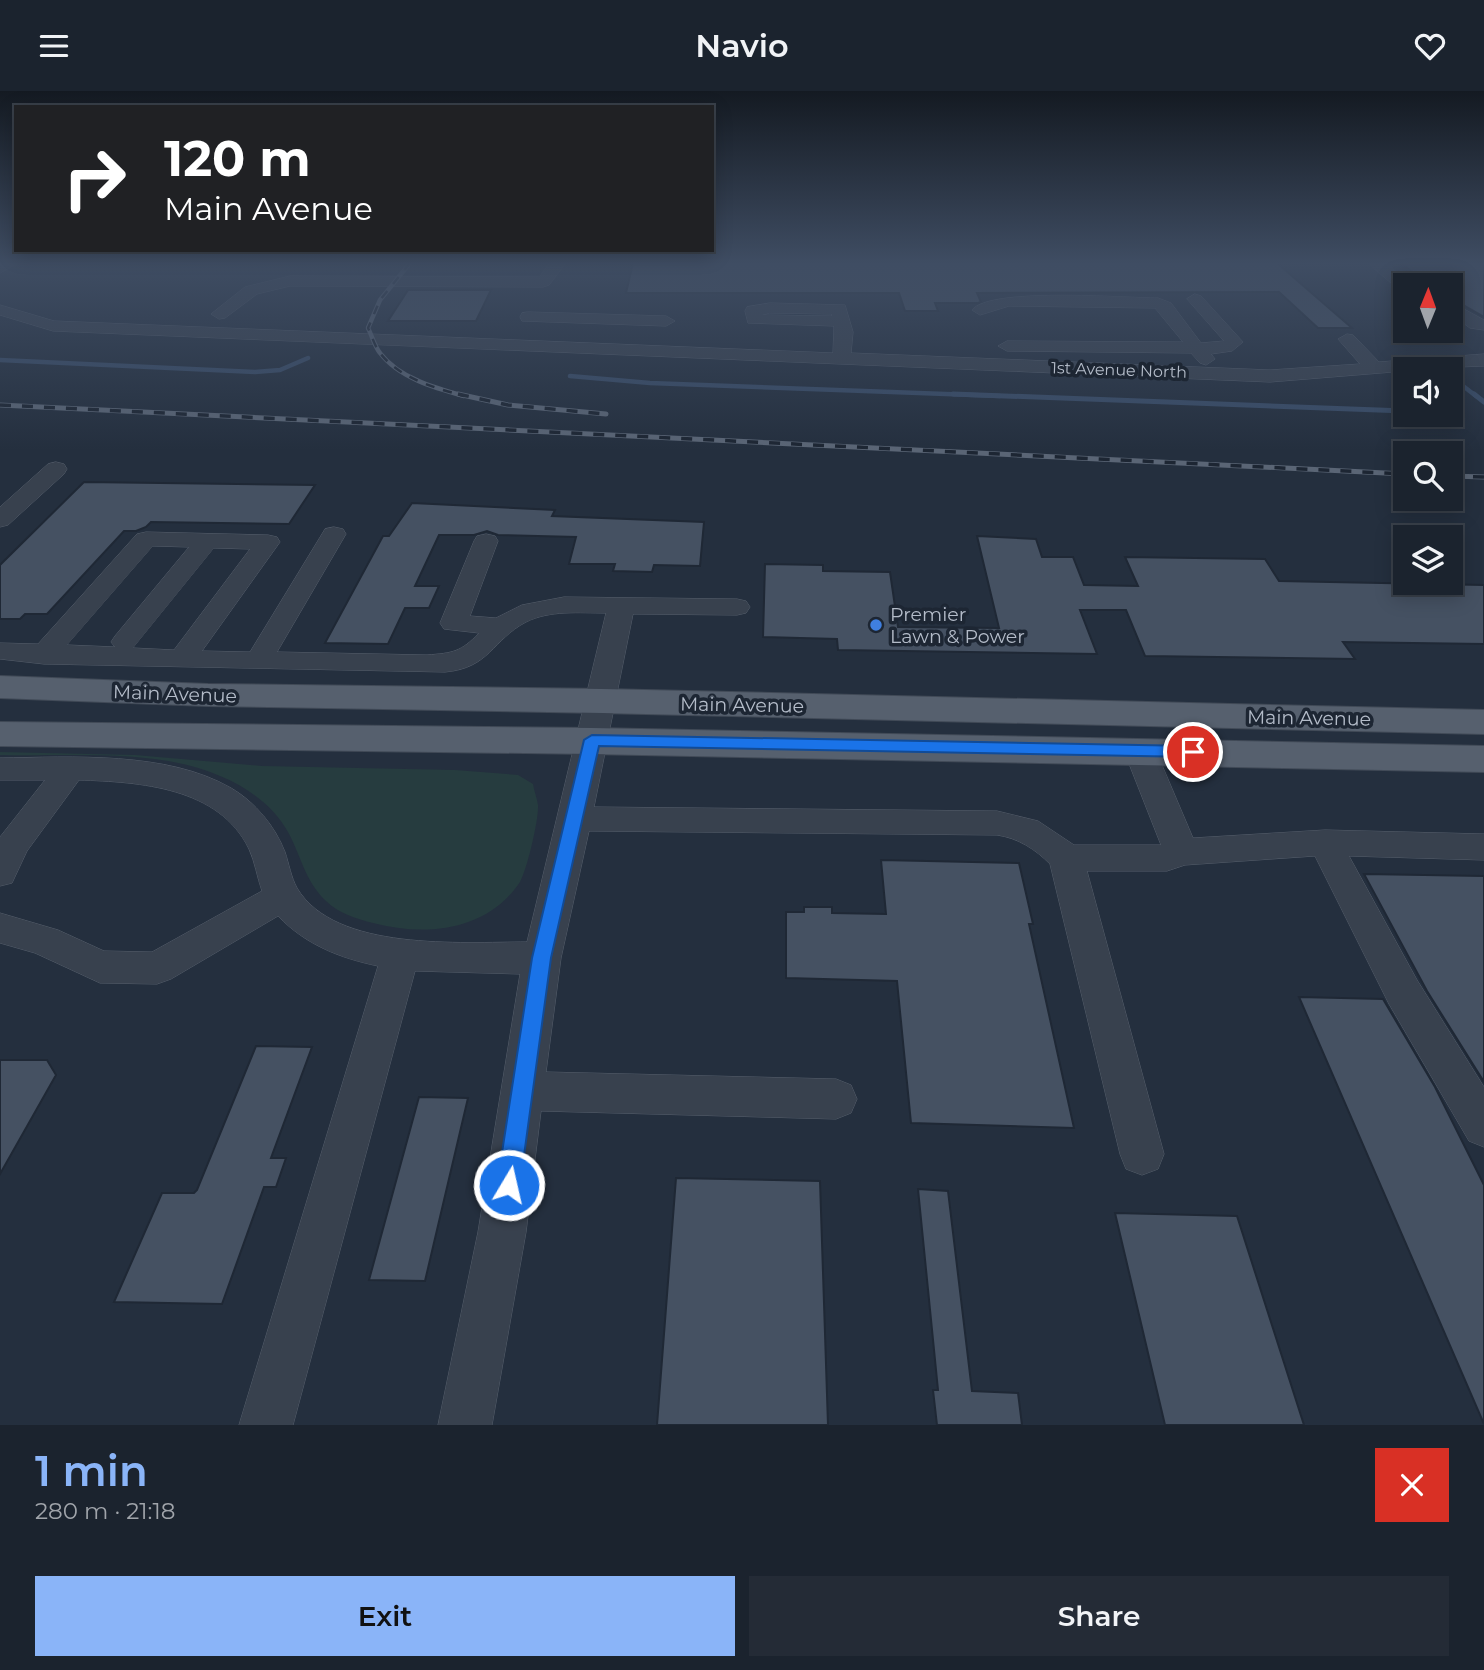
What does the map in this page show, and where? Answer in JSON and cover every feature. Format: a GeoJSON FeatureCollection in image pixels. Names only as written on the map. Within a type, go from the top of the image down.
{"type":"FeatureCollection","features":[{"type":"Feature","properties":{"kind":"main road","name":"Main Avenue"},"geometry":{"type":"LineString","coordinates":[[0,687],[208,695],[597,721],[1140,751],[1484,759]]}},
{"type":"Feature","properties":{"kind":"main road","name":"Main Avenue"},"geometry":{"type":"LineString","coordinates":[[0,734],[597,721],[1484,722]]}},
{"type":"Feature","properties":{"kind":"street","name":"1st Avenue North"},"geometry":{"type":"LineString","coordinates":[[59,325],[1270,376],[1484,360]]}},
{"type":"Feature","properties":{"kind":"street"},"geometry":{"type":"LineString","coordinates":[[291,335],[297,325]]}},
{"type":"Feature","properties":{"kind":"street"},"geometry":{"type":"LineString","coordinates":[[519,345],[520,325]]}},
{"type":"Feature","properties":{"kind":"street"},"geometry":{"type":"LineString","coordinates":[[841,359],[842,325]]}},
{"type":"Feature","properties":{"kind":"street"},"geometry":{"type":"LineString","coordinates":[[987,330],[1050,325]]}},
{"type":"Feature","properties":{"kind":"street"},"geometry":{"type":"LineString","coordinates":[[1179,325],[1216,374]]}},
{"type":"Feature","properties":{"kind":"street"},"geometry":{"type":"LineString","coordinates":[[987,330],[1106,346],[1224,348],[1234,342],[1219,325]]}},
{"type":"Feature","properties":{"kind":"street"},"geometry":{"type":"LineString","coordinates":[[987,330],[999,365]]}},
{"type":"Feature","properties":{"kind":"street"},"geometry":{"type":"LineString","coordinates":[[1347,339],[1374,368]]}},
{"type":"Feature","properties":{"kind":"street"},"geometry":{"type":"LineString","coordinates":[[1106,346],[1118,370]]}},
{"type":"Feature","properties":{"kind":"street"},"geometry":{"type":"LineString","coordinates":[[0,520],[56,469]]}},
{"type":"Feature","properties":{"kind":"street"},"geometry":{"type":"LineString","coordinates":[[258,660],[334,534]]}},
{"type":"Feature","properties":{"kind":"street"},"geometry":{"type":"LineString","coordinates":[[44,655],[146,540],[268,542],[182,659]]}},
{"type":"Feature","properties":{"kind":"street"},"geometry":{"type":"LineString","coordinates":[[125,642],[207,541]]}},
{"type":"Feature","properties":{"kind":"street"},"geometry":{"type":"LineString","coordinates":[[486,541],[454,623],[501,626]]}},
{"type":"Feature","properties":{"kind":"street"},"geometry":{"type":"LineString","coordinates":[[465,1425],[502,1232],[541,958],[621,606]]}},
{"type":"Feature","properties":{"kind":"street"},"geometry":{"type":"LineString","coordinates":[[0,651],[182,659],[456,662],[478,652],[501,626],[538,607],[737,607]]}},
{"type":"Feature","properties":{"kind":"street"},"geometry":{"type":"LineString","coordinates":[[1140,751],[1181,852]]}},
{"type":"Feature","properties":{"kind":"street"},"geometry":{"type":"LineString","coordinates":[[0,769],[148,773],[186,780],[215,794],[247,818],[265,844],[283,896],[304,918],[336,939],[401,954],[541,958]]}},
{"type":"Feature","properties":{"kind":"street"},"geometry":{"type":"LineString","coordinates":[[0,873],[12,846],[71,769]]}},
{"type":"Feature","properties":{"kind":"street"},"geometry":{"type":"LineString","coordinates":[[573,819],[997,823],[1014,825],[1049,842],[1066,858],[1142,1153]]}},
{"type":"Feature","properties":{"kind":"street"},"geometry":{"type":"LineString","coordinates":[[1066,858],[1167,858],[1181,852],[1325,843],[1484,847]]}},
{"type":"Feature","properties":{"kind":"street"},"geometry":{"type":"LineString","coordinates":[[1325,843],[1403,992],[1484,1126]]}},
{"type":"Feature","properties":{"kind":"street"},"geometry":{"type":"LineString","coordinates":[[0,928],[45,941],[100,967],[157,968],[283,896]]}},
{"type":"Feature","properties":{"kind":"street"},"geometry":{"type":"LineString","coordinates":[[265,1425],[401,954]]}},
{"type":"Feature","properties":{"kind":"street"},"geometry":{"type":"LineString","coordinates":[[523,1091],[836,1099]]}},
{"type":"Feature","properties":{"kind":"green space"},"geometry":{"type":"Polygon","coordinates":[[[0,752],[135,755],[262,766],[455,770],[518,775],[533,784],[538,812],[523,876],[506,898],[491,911],[454,926],[434,929],[393,927],[348,915],[326,901],[313,885],[288,832],[275,814],[259,798],[230,780],[169,761],[112,756],[0,755],[0,752]]]}},
{"type":"Feature","properties":{"kind":"building"},"geometry":{"type":"Polygon","coordinates":[[[1315,325],[1349,325],[1352,328],[1318,328],[1315,325]]]}},
{"type":"Feature","properties":{"kind":"building"},"geometry":{"type":"Polygon","coordinates":[[[84,482],[315,485],[289,524],[151,522],[136,531],[124,531],[47,614],[25,614],[20,619],[0,619],[0,565],[84,482]]]}},
{"type":"Feature","properties":{"kind":"building"},"geometry":{"type":"Polygon","coordinates":[[[412,503],[555,510],[552,516],[704,522],[700,566],[654,565],[652,572],[613,571],[615,564],[569,564],[576,537],[498,535],[487,531],[474,535],[439,535],[415,586],[439,586],[429,608],[405,608],[388,644],[325,643],[383,536],[389,536],[412,503]]]}},
{"type":"Feature","properties":{"kind":"building"},"geometry":{"type":"Polygon","coordinates":[[[977,536],[1036,539],[1042,557],[1073,557],[1084,585],[1138,586],[1125,557],[1265,559],[1279,581],[1393,583],[1393,595],[1463,595],[1463,585],[1484,585],[1484,644],[1343,642],[1355,659],[1145,656],[1126,610],[1080,610],[1097,654],[838,650],[837,639],[763,637],[765,564],[823,565],[823,571],[890,572],[898,627],[999,628],[977,536]]]}},
{"type":"Feature","properties":{"kind":"building"},"geometry":{"type":"Polygon","coordinates":[[[881,860],[1019,863],[1033,924],[1029,924],[1074,1128],[911,1123],[897,981],[786,978],[786,912],[804,912],[804,907],[832,907],[832,913],[886,914],[881,860]]]}},
{"type":"Feature","properties":{"kind":"building"},"geometry":{"type":"Polygon","coordinates":[[[1364,874],[1484,876],[1484,1082],[1427,991],[1364,874]]]}},
{"type":"Feature","properties":{"kind":"building"},"geometry":{"type":"Polygon","coordinates":[[[1299,997],[1383,999],[1435,1087],[1484,1185],[1484,1424],[1299,997]]]}},
{"type":"Feature","properties":{"kind":"building"},"geometry":{"type":"Polygon","coordinates":[[[256,1046],[312,1047],[271,1158],[286,1158],[276,1187],[264,1187],[222,1304],[114,1302],[162,1193],[194,1193],[197,1190],[256,1046]]]}},
{"type":"Feature","properties":{"kind":"building"},"geometry":{"type":"Polygon","coordinates":[[[0,1060],[47,1060],[56,1075],[0,1174],[0,1060]]]}},
{"type":"Feature","properties":{"kind":"building"},"geometry":{"type":"Polygon","coordinates":[[[419,1097],[468,1098],[425,1281],[369,1280],[419,1097]]]}},
{"type":"Feature","properties":{"kind":"building"},"geometry":{"type":"Polygon","coordinates":[[[676,1178],[820,1181],[828,1425],[657,1425],[676,1178]]]}},
{"type":"Feature","properties":{"kind":"building"},"geometry":{"type":"Polygon","coordinates":[[[918,1189],[948,1191],[972,1391],[1018,1393],[1022,1425],[937,1425],[933,1390],[938,1390],[918,1189]]]}},
{"type":"Feature","properties":{"kind":"building"},"geometry":{"type":"Polygon","coordinates":[[[1115,1213],[1237,1216],[1304,1425],[1165,1425],[1115,1213]]]}},
{"type":"Feature","properties":{"kind":"waterway"},"geometry":{"type":"LineString","coordinates":[[0,360],[255,372],[280,370],[308,358]]}},
{"type":"Feature","properties":{"kind":"waterway"},"geometry":{"type":"LineString","coordinates":[[570,376],[650,383],[1000,396]]}},
{"type":"Feature","properties":{"kind":"waterway"},"geometry":{"type":"LineString","coordinates":[[1463,386],[1476,396]]}},
{"type":"Feature","properties":{"kind":"waterway"},"geometry":{"type":"LineString","coordinates":[[953,394],[1393,411]]}},
{"type":"Feature","properties":{"kind":"waterway"},"geometry":{"type":"LineString","coordinates":[[1474,394],[1484,402]]}},
{"type":"Feature","properties":{"kind":"railway"},"geometry":{"type":"LineString","coordinates":[[369,325],[378,351],[397,369],[430,385],[464,396]]}},
{"type":"Feature","properties":{"kind":"railway"},"geometry":{"type":"LineString","coordinates":[[458,394],[508,405],[606,414]]}},
{"type":"Feature","properties":{"kind":"railway"},"geometry":{"type":"LineString","coordinates":[[0,405],[1393,473]]}},
{"type":"Feature","properties":{"kind":"railway"},"geometry":{"type":"LineString","coordinates":[[1463,476],[1484,477]]}},
{"type":"Feature","properties":{"kind":"place","name":"Premier Lawn & Power"},"geometry":{"type":"Point","coordinates":[876,625]}},
{"type":"Feature","properties":{"kind":"route"},"geometry":{"type":"LineString","coordinates":[[509,1185],[541,958],[592,740],[1193,752]]}}]}
